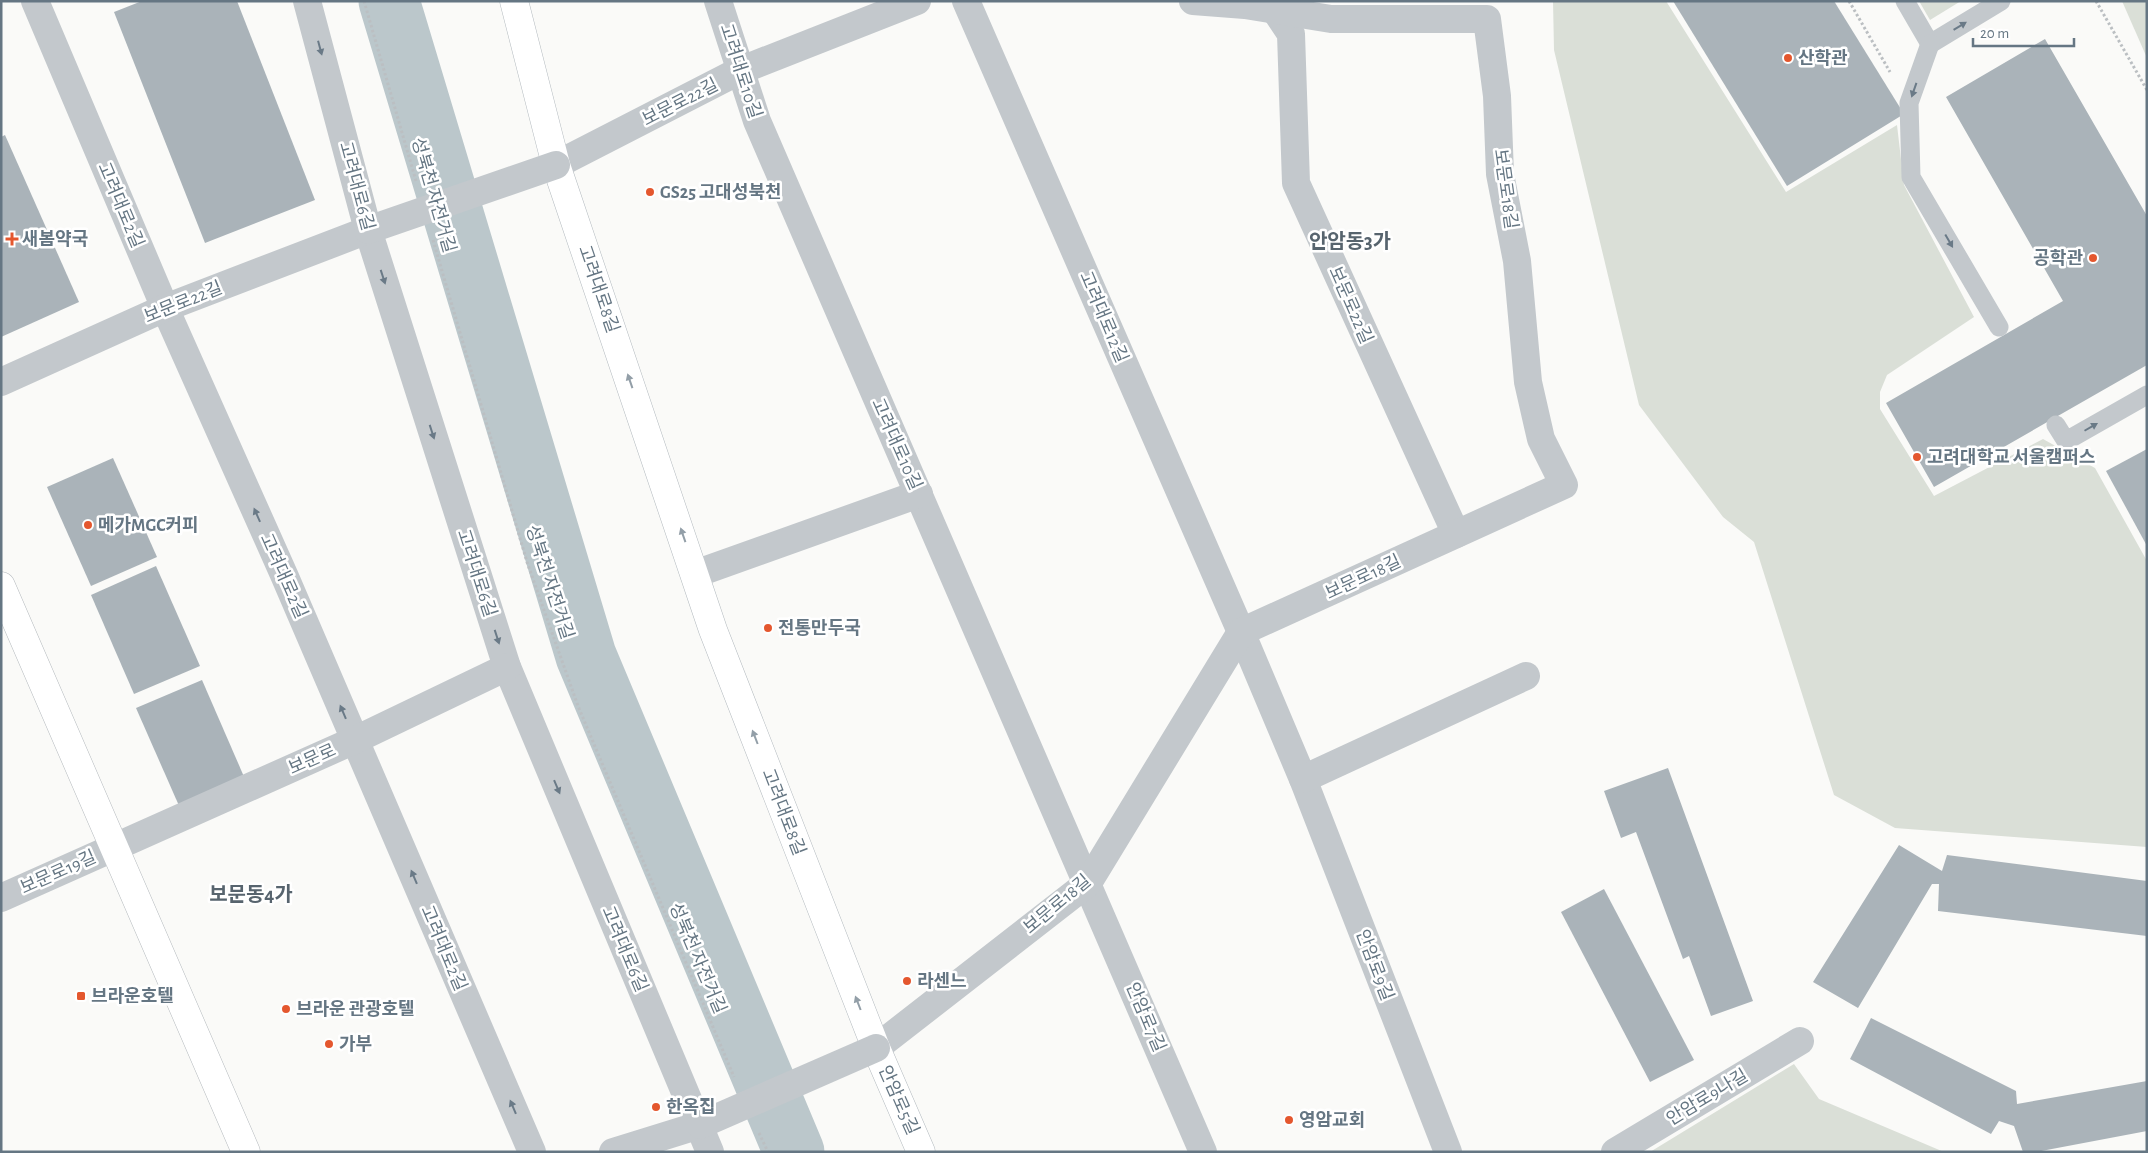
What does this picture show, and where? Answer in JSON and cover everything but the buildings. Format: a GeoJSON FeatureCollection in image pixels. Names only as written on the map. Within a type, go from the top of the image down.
{"type":"FeatureCollection","features":[{"type":"Feature","properties":{"kind":"main road","name":"고려대로8길"},"geometry":{"type":"LineString","coordinates":[[514,1],[556,165],[713,630],[876,1048]]}},
{"type":"Feature","properties":{"kind":"main road"},"geometry":{"type":"LineString","coordinates":[[1,586],[116,846],[246,1152]]}},
{"type":"Feature","properties":{"kind":"main road","name":"안암로5길"},"geometry":{"type":"LineString","coordinates":[[876,1048],[922,1152]]}},
{"type":"Feature","properties":{"kind":"street","name":"고려대로2길"},"geometry":{"type":"LineString","coordinates":[[35,1],[165,308],[285,577],[532,1152]]}},
{"type":"Feature","properties":{"kind":"street","name":"고려대로6길"},"geometry":{"type":"LineString","coordinates":[[307,1],[368,230],[506,667],[710,1152]]}},
{"type":"Feature","properties":{"kind":"street","name":"고려대로10길"},"geometry":{"type":"LineString","coordinates":[[718,1],[757,122],[1088,883]]}},
{"type":"Feature","properties":{"kind":"street","name":"보문로22길"},"geometry":{"type":"LineString","coordinates":[[1,382],[165,308],[368,230],[556,165],[739,71],[918,1]]}},
{"type":"Feature","properties":{"kind":"street","name":"고려대로12길"},"geometry":{"type":"LineString","coordinates":[[966,1],[1241,632]]}},
{"type":"Feature","properties":{"kind":"street"},"geometry":{"type":"LineString","coordinates":[[1193,1],[1245,5],[1275,10]]}},
{"type":"Feature","properties":{"kind":"street","name":"보문로22길"},"geometry":{"type":"LineString","coordinates":[[1275,10],[1291,34],[1296,183],[1456,534]]}},
{"type":"Feature","properties":{"kind":"street","name":"보문로18길"},"geometry":{"type":"LineString","coordinates":[[700,1125],[876,1048],[1088,883],[1241,632],[1564,485],[1541,439],[1528,382],[1516,261],[1500,174],[1497,96],[1486,19],[1331,19],[1275,10]]}},
{"type":"Feature","properties":{"kind":"street"},"geometry":{"type":"LineString","coordinates":[[695,574],[919,494]]}},
{"type":"Feature","properties":{"kind":"street","name":"안암로9길"},"geometry":{"type":"LineString","coordinates":[[1241,632],[1303,779],[1448,1152]]}},
{"type":"Feature","properties":{"kind":"street","name":"보문로"},"geometry":{"type":"LineString","coordinates":[[116,846],[355,740],[506,667]]}},
{"type":"Feature","properties":{"kind":"street"},"geometry":{"type":"LineString","coordinates":[[1303,779],[1526,676]]}},
{"type":"Feature","properties":{"kind":"street","name":"보문로19길"},"geometry":{"type":"LineString","coordinates":[[1,898],[116,846]]}},
{"type":"Feature","properties":{"kind":"street","name":"안암로7길"},"geometry":{"type":"LineString","coordinates":[[1088,883],[1203,1152]]}},
{"type":"Feature","properties":{"kind":"street","name":"안암로9나길"},"geometry":{"type":"LineString","coordinates":[[1615,1152],[1800,1041]]}},
{"type":"Feature","properties":{"kind":"street"},"geometry":{"type":"LineString","coordinates":[[613,1152],[700,1125]]}},
{"type":"Feature","properties":{"kind":"lane"},"geometry":{"type":"LineString","coordinates":[[1905,1],[1930,44]]}},
{"type":"Feature","properties":{"kind":"lane"},"geometry":{"type":"LineString","coordinates":[[1999,327],[1911,177],[1909,104],[1930,44],[2001,1]]}},
{"type":"Feature","properties":{"kind":"lane"},"geometry":{"type":"LineString","coordinates":[[2056,424],[2066,441],[2147,394]]}},
{"type":"Feature","properties":{"kind":"path","name":"성북천 자전거길"},"geometry":{"type":"LineString","coordinates":[[364,1],[418,190]]}},
{"type":"Feature","properties":{"kind":"path"},"geometry":{"type":"LineString","coordinates":[[1849,1],[1909,104]]}},
{"type":"Feature","properties":{"kind":"path"},"geometry":{"type":"LineString","coordinates":[[2096,1],[2147,90]]}},
{"type":"Feature","properties":{"kind":"path","name":"성북천 자전거길"},"geometry":{"type":"LineString","coordinates":[[432,238],[527,562],[575,697],[737,1083]]}},
{"type":"Feature","properties":{"kind":"path"},"geometry":{"type":"LineString","coordinates":[[756,1126],[768,1152]]}},
{"type":"Feature","properties":{"kind":"shaded area","name":"고려대학교 서울캠퍼스"},"geometry":{"type":"Polygon","coordinates":[[[1553,1],[1666,1],[1786,192],[1897,125],[1904,185],[1974,317],[1887,375],[1880,392],[1880,409],[1934,496],[2043,439],[2095,468],[2147,561],[2147,847],[1895,828],[1834,795],[1754,542],[1723,517],[1639,405],[1554,50],[1553,1]]]}},
{"type":"Feature","properties":{"kind":"shaded area"},"geometry":{"type":"Polygon","coordinates":[[[1919,1],[1961,1],[1930,20],[1919,1]]]}},
{"type":"Feature","properties":{"kind":"shaded area"},"geometry":{"type":"Polygon","coordinates":[[[2122,1],[2147,1],[2147,58],[2122,1]]]}},
{"type":"Feature","properties":{"kind":"shaded area"},"geometry":{"type":"Polygon","coordinates":[[[1794,1064],[1819,1099],[1944,1152],[1650,1152],[1794,1064]]]}},
{"type":"Feature","properties":{"kind":"waterway"},"geometry":{"type":"LineString","coordinates":[[389,1],[586,656],[794,1152]]}},
{"type":"Feature","properties":{"kind":"place","name":"산학관"},"geometry":{"type":"Point","coordinates":[1788,58]}},
{"type":"Feature","properties":{"kind":"place","name":"GS25 고대성북천"},"geometry":{"type":"Point","coordinates":[650,192]}},
{"type":"Feature","properties":{"kind":"place","name":"새봄약국"},"geometry":{"type":"Point","coordinates":[12,239]}},
{"type":"Feature","properties":{"kind":"place","name":"공학관"},"geometry":{"type":"Point","coordinates":[2093,258]}},
{"type":"Feature","properties":{"kind":"place","name":"고려대학교 서울캠퍼스"},"geometry":{"type":"Point","coordinates":[1917,457]}},
{"type":"Feature","properties":{"kind":"place","name":"메가MGC커피"},"geometry":{"type":"Point","coordinates":[88,525]}},
{"type":"Feature","properties":{"kind":"place","name":"전통만두국"},"geometry":{"type":"Point","coordinates":[768,628]}},
{"type":"Feature","properties":{"kind":"place","name":"라센느"},"geometry":{"type":"Point","coordinates":[907,981]}},
{"type":"Feature","properties":{"kind":"place","name":"브라운호텔"},"geometry":{"type":"Point","coordinates":[81,996]}},
{"type":"Feature","properties":{"kind":"place","name":"브라운 관광호텔"},"geometry":{"type":"Point","coordinates":[286,1009]}},
{"type":"Feature","properties":{"kind":"place","name":"가부"},"geometry":{"type":"Point","coordinates":[329,1044]}},
{"type":"Feature","properties":{"kind":"place","name":"한옥집"},"geometry":{"type":"Point","coordinates":[656,1107]}},
{"type":"Feature","properties":{"kind":"place","name":"영암교회"},"geometry":{"type":"Point","coordinates":[1289,1120]}},
{"type":"Feature","properties":{"kind":"district","name":"안암동3가"},"geometry":{"type":"Point","coordinates":[1350,241]}},
{"type":"Feature","properties":{"kind":"district","name":"보문동4가"},"geometry":{"type":"Point","coordinates":[251,894]}}]}
